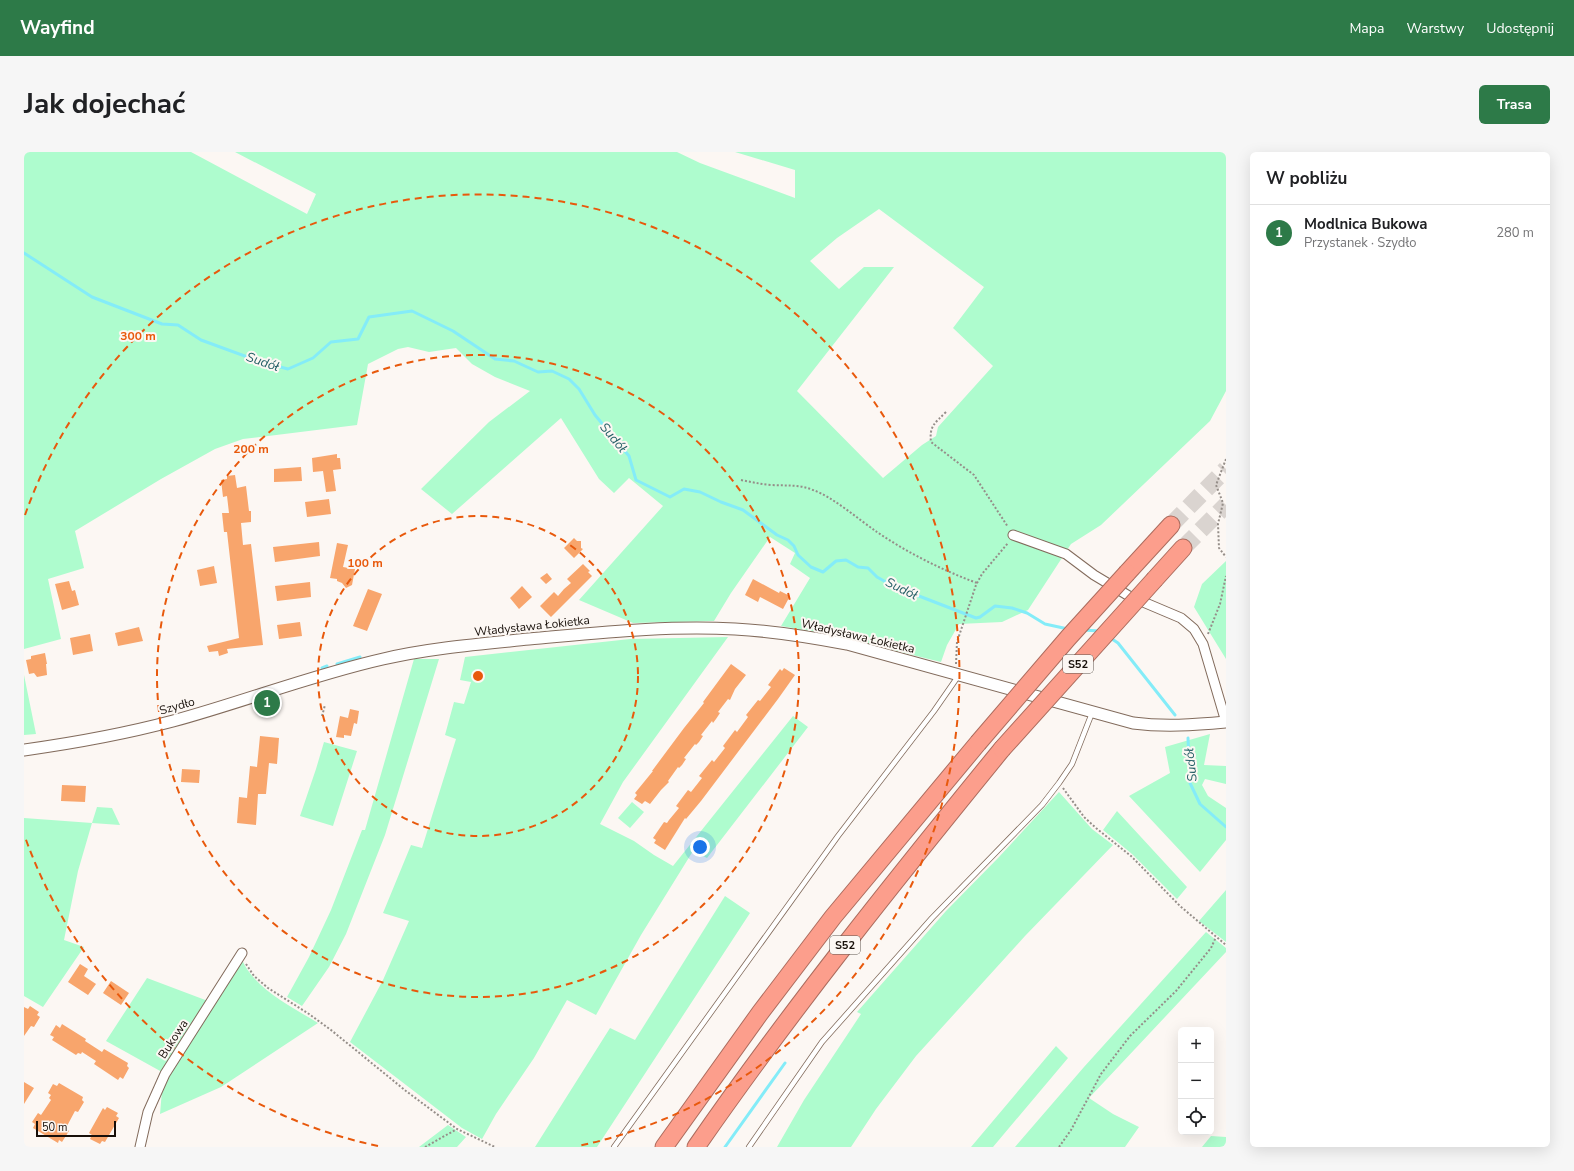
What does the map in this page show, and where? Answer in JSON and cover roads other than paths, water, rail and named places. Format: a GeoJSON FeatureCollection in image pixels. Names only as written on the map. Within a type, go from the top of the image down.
{"type":"FeatureCollection","features":[{"type":"Feature","properties":{"kind":"highway","name":"S52"},"geometry":{"type":"LineString","coordinates":[[664,1147],[760,1013],[833,916],[1068,638],[1171,525]]}},
{"type":"Feature","properties":{"kind":"highway","name":"S52"},"geometry":{"type":"LineString","coordinates":[[696,1147],[784,1025],[936,830],[1002,749],[1183,548]]}},
{"type":"Feature","properties":{"kind":"street"},"geometry":{"type":"LineString","coordinates":[[1013,536],[1066,554],[1094,575],[1129,596],[1181,618],[1194,629],[1203,644],[1226,722]]}},
{"type":"Feature","properties":{"kind":"street","name":"Władysława Łokietka"},"geometry":{"type":"LineString","coordinates":[[335,672],[405,654],[497,643],[616,631],[713,628],[735,629],[801,635],[848,644],[1092,713],[1133,723],[1157,726],[1226,722]]}},
{"type":"Feature","properties":{"kind":"street","name":"Szydło"},"geometry":{"type":"LineString","coordinates":[[24,750],[63,745],[132,732],[335,672]]}},
{"type":"Feature","properties":{"kind":"street","name":"Bukowa"},"geometry":{"type":"LineString","coordinates":[[140,1147],[148,1112],[165,1074],[242,952]]}},
{"type":"Feature","properties":{"kind":"lane"},"geometry":{"type":"LineString","coordinates":[[614,1147],[838,836],[934,711],[957,675]]}},
{"type":"Feature","properties":{"kind":"lane"},"geometry":{"type":"LineString","coordinates":[[749,1147],[822,1042],[932,918],[1042,805],[1072,764],[1092,713]]}},
{"type":"Feature","properties":{"kind":"waterway","name":"Sudół"},"geometry":{"type":"LineString","coordinates":[[24,253],[92,297],[162,324],[178,325],[201,340],[261,362],[288,369],[313,358],[331,342],[358,339],[369,317],[412,311],[453,331],[495,359],[514,361],[538,372],[552,371],[569,379],[579,389],[595,415],[629,456],[636,480],[670,497],[684,489],[700,492],[743,510],[777,535],[788,540],[794,546],[798,555],[811,567],[823,572],[836,561],[846,560],[858,567],[868,568],[877,577],[893,586],[976,618],[980,617],[995,606],[1012,608],[1027,613],[1045,624],[1068,629]]}},
{"type":"Feature","properties":{"kind":"waterway","name":"Sudół"},"geometry":{"type":"LineString","coordinates":[[1083,630],[1100,631]]}},
{"type":"Feature","properties":{"kind":"waterway","name":"Sudół"},"geometry":{"type":"LineString","coordinates":[[1109,637],[1118,643],[1175,715]]}},
{"type":"Feature","properties":{"kind":"waterway"},"geometry":{"type":"LineString","coordinates":[[337,664],[360,657]]}},
{"type":"Feature","properties":{"kind":"waterway"},"geometry":{"type":"LineString","coordinates":[[322,668],[327,666]]}},
{"type":"Feature","properties":{"kind":"waterway","name":"Sudół"},"geometry":{"type":"LineString","coordinates":[[1188,738],[1190,783],[1200,804],[1226,827]]}},
{"type":"Feature","properties":{"kind":"waterway"},"geometry":{"type":"LineString","coordinates":[[725,1147],[785,1063]]}},
{"type":"Feature","properties":{"kind":"tunnel"},"geometry":{"type":"LineString","coordinates":[[1171,525],[1226,469]]}},
{"type":"Feature","properties":{"kind":"tunnel"},"geometry":{"type":"LineString","coordinates":[[1183,548],[1226,505]]}},
{"type":"Feature","properties":{"kind":"place","name":"Modlnica Bukowa"},"geometry":{"type":"Point","coordinates":[267,703]}}]}
